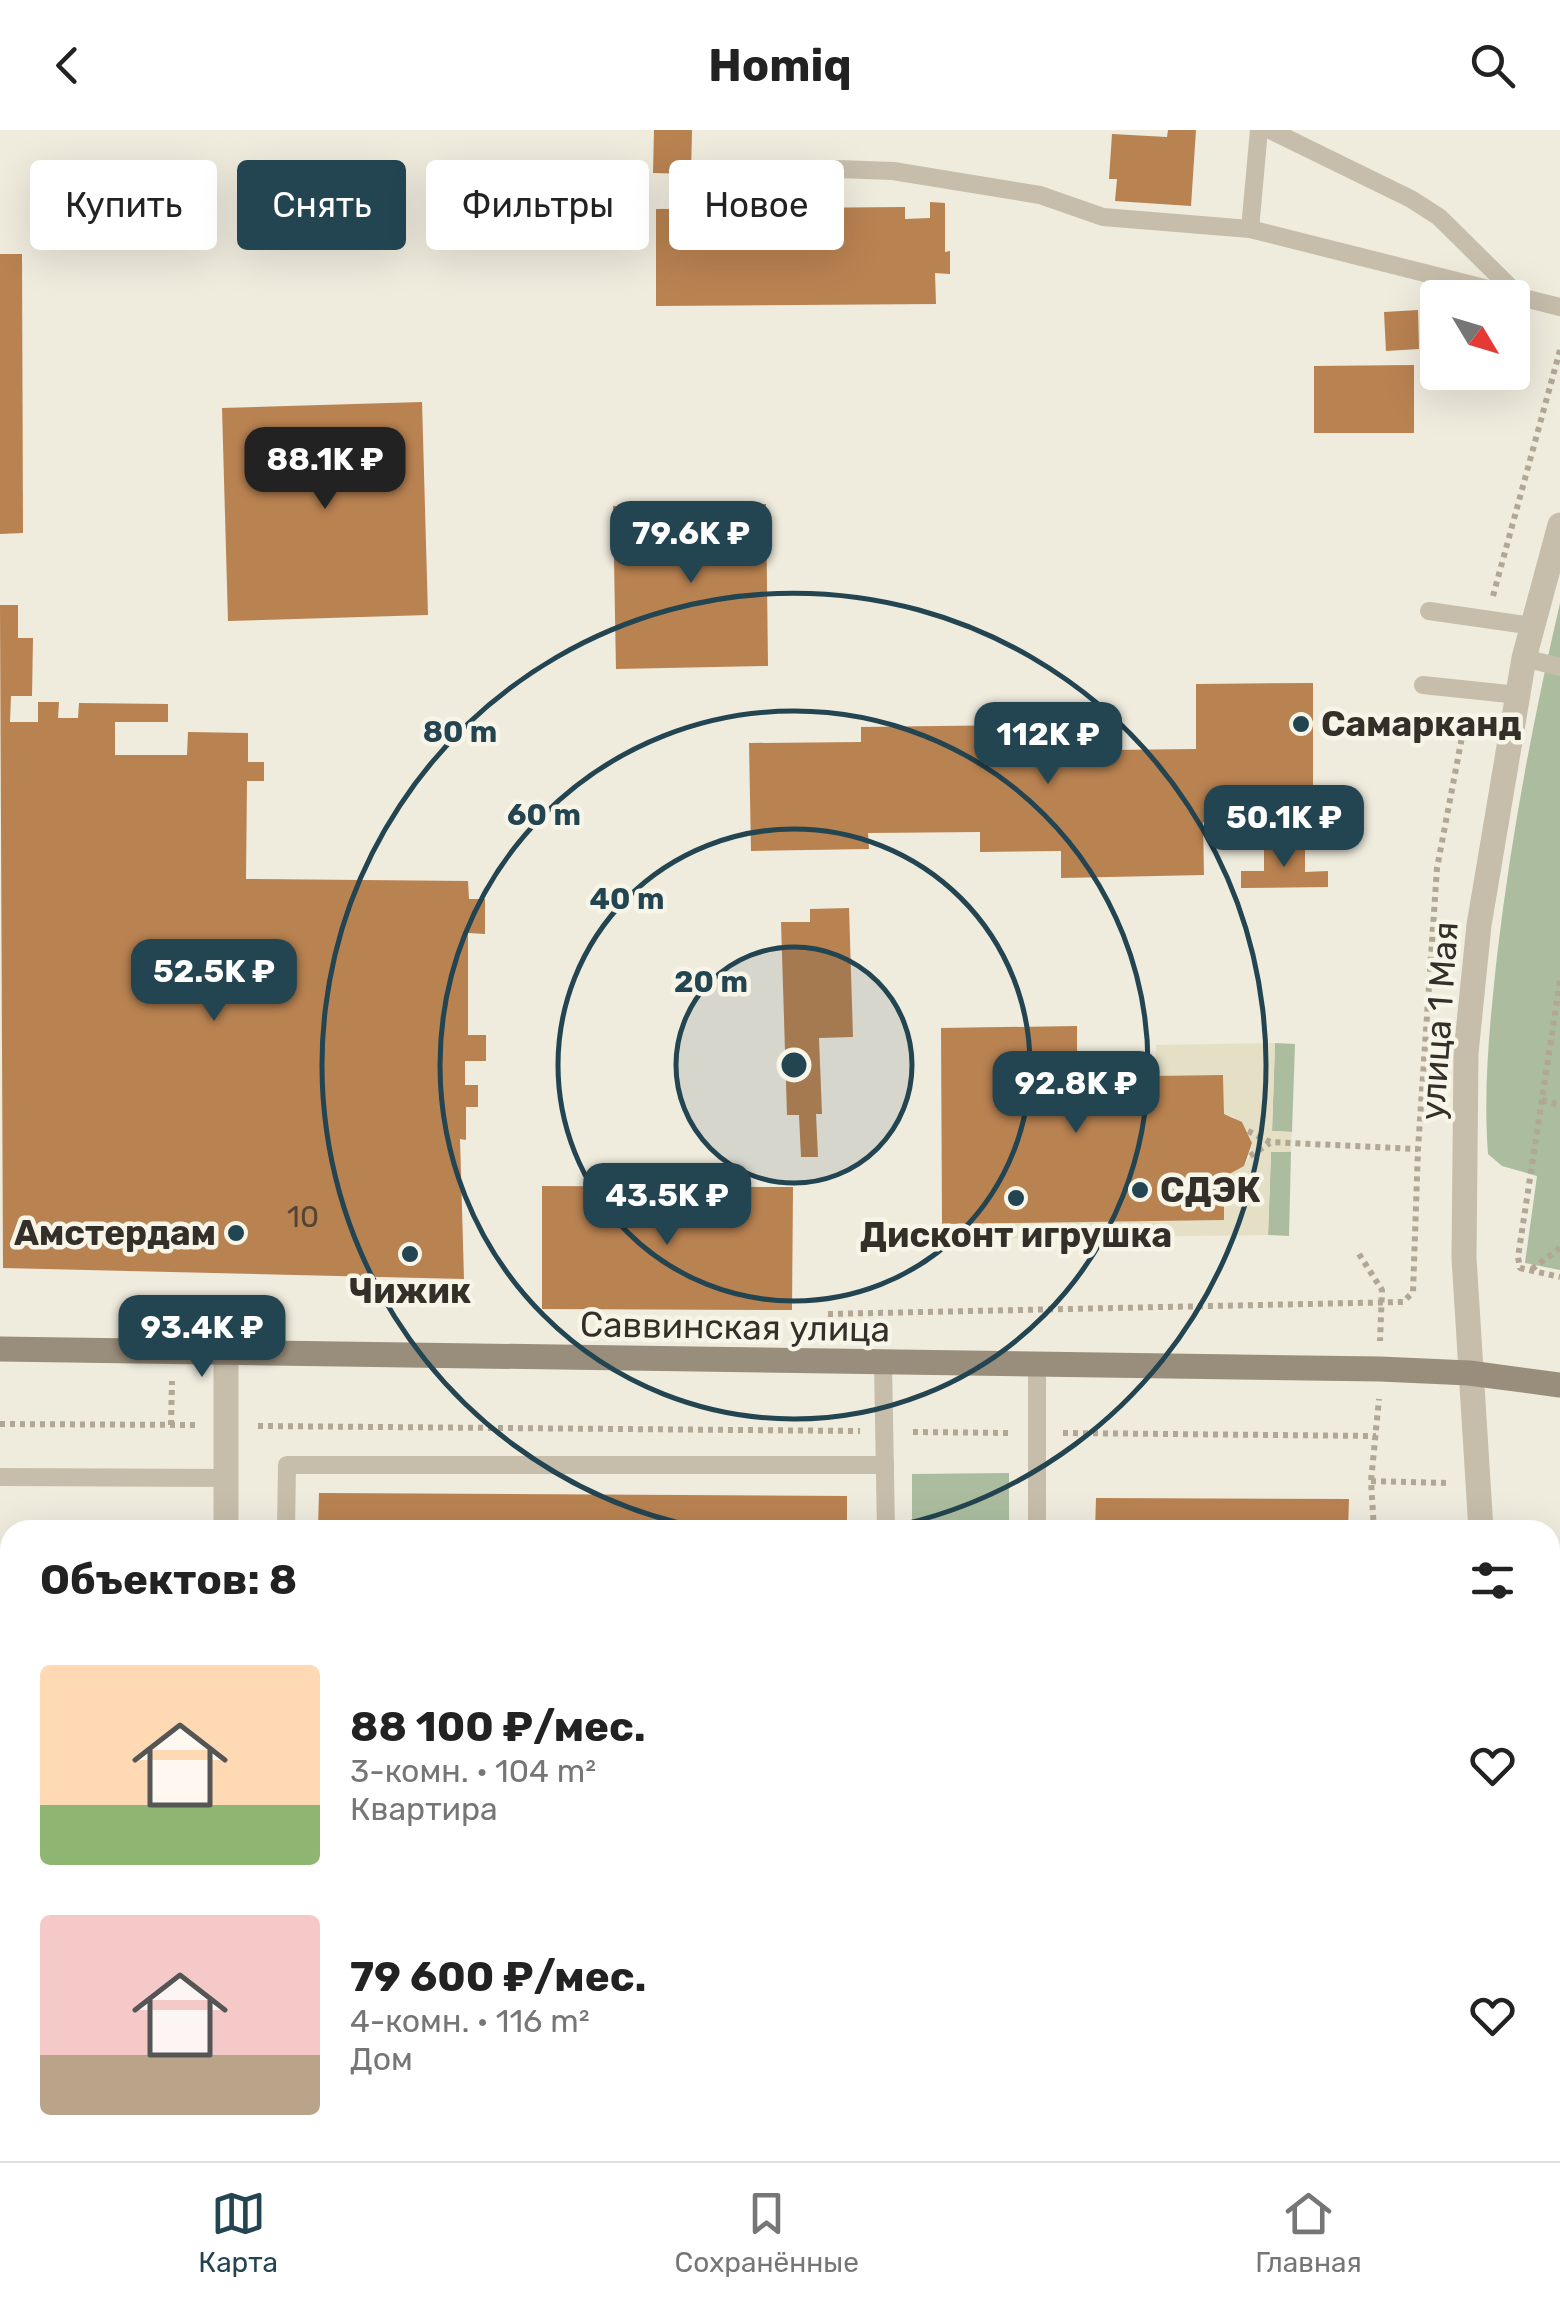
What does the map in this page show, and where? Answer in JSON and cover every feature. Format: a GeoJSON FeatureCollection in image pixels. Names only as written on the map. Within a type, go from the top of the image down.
{"type":"FeatureCollection","features":[{"type":"Feature","properties":{"kind":"main road","name":"Саввинская улица"},"geometry":{"type":"LineString","coordinates":[[0,1350],[1380,1368],[1469,1372],[1560,1385]]}},
{"type":"Feature","properties":{"kind":"street","name":"улица 1 Мая"},"geometry":{"type":"LineString","coordinates":[[1480,1520],[1464,1258],[1466,1053],[1479,926],[1524,658],[1560,525]]}},
{"type":"Feature","properties":{"kind":"street"},"geometry":{"type":"LineString","coordinates":[[226,1353],[226,1520]]}},
{"type":"Feature","properties":{"kind":"lane"},"geometry":{"type":"LineString","coordinates":[[1250,229],[1259,130]]}},
{"type":"Feature","properties":{"kind":"lane"},"geometry":{"type":"LineString","coordinates":[[1270,130],[1412,199],[1439,217],[1504,280]]}},
{"type":"Feature","properties":{"kind":"lane"},"geometry":{"type":"LineString","coordinates":[[844,168],[892,171],[1040,196],[1104,217],[1250,229],[1455,280]]}},
{"type":"Feature","properties":{"kind":"lane"},"geometry":{"type":"LineString","coordinates":[[1530,300],[1560,307]]}},
{"type":"Feature","properties":{"kind":"lane"},"geometry":{"type":"LineString","coordinates":[[1429,611],[1532,626]]}},
{"type":"Feature","properties":{"kind":"lane"},"geometry":{"type":"LineString","coordinates":[[1524,658],[1560,667]]}},
{"type":"Feature","properties":{"kind":"lane"},"geometry":{"type":"LineString","coordinates":[[1423,685],[1518,695]]}},
{"type":"Feature","properties":{"kind":"lane"},"geometry":{"type":"LineString","coordinates":[[883,1364],[886,1520]]}},
{"type":"Feature","properties":{"kind":"lane"},"geometry":{"type":"LineString","coordinates":[[1037,1366],[1037,1520]]}},
{"type":"Feature","properties":{"kind":"lane"},"geometry":{"type":"LineString","coordinates":[[286,1520],[287,1465],[884,1465]]}},
{"type":"Feature","properties":{"kind":"lane"},"geometry":{"type":"LineString","coordinates":[[0,1476],[226,1478]]}},
{"type":"Feature","properties":{"kind":"path"},"geometry":{"type":"LineString","coordinates":[[1486,620],[1560,350]]}},
{"type":"Feature","properties":{"kind":"path"},"geometry":{"type":"LineString","coordinates":[[828,1314],[1403,1302],[1413,1292],[1418,1148],[1437,868],[1471,690]]}},
{"type":"Feature","properties":{"kind":"path"},"geometry":{"type":"LineString","coordinates":[[1560,981],[1518,1258],[1520,1268],[1560,1277]]}},
{"type":"Feature","properties":{"kind":"path"},"geometry":{"type":"LineString","coordinates":[[1542,1100],[1560,1105]]}},
{"type":"Feature","properties":{"kind":"path"},"geometry":{"type":"LineString","coordinates":[[1248,1131],[1270,1142],[1418,1148]]}},
{"type":"Feature","properties":{"kind":"path"},"geometry":{"type":"LineString","coordinates":[[1250,1156],[1270,1142]]}},
{"type":"Feature","properties":{"kind":"path"},"geometry":{"type":"LineString","coordinates":[[1531,1270],[1560,1248]]}},
{"type":"Feature","properties":{"kind":"path"},"geometry":{"type":"LineString","coordinates":[[0,1424],[1376,1436],[1371,1481],[1373,1520]]}},
{"type":"Feature","properties":{"kind":"path"},"geometry":{"type":"LineString","coordinates":[[1371,1481],[1450,1483]]}},
{"type":"Feature","properties":{"kind":"green space"},"geometry":{"type":"Polygon","coordinates":[[[1560,603],[1560,1270],[1525,1263],[1537,1176],[1502,1166],[1488,1154],[1486,1104],[1492,1005],[1509,867],[1560,603]]]}},
{"type":"Feature","properties":{"kind":"green space"},"geometry":{"type":"Polygon","coordinates":[[[1275,1043],[1295,1044],[1292,1132],[1272,1131],[1275,1043]]]}},
{"type":"Feature","properties":{"kind":"green space"},"geometry":{"type":"Polygon","coordinates":[[[1271,1152],[1291,1152],[1289,1236],[1268,1235],[1271,1152]]]}},
{"type":"Feature","properties":{"kind":"green space"},"geometry":{"type":"Polygon","coordinates":[[[1009,1473],[1009,1520],[912,1520],[912,1474],[1009,1473]]]}},
{"type":"Feature","properties":{"kind":"shaded area"},"geometry":{"type":"Polygon","coordinates":[[[1275,1043],[1272,1131],[1292,1132],[1291,1152],[1271,1152],[1268,1235],[961,1239],[961,1223],[1224,1220],[1224,1177],[1244,1166],[1250,1156],[1252,1143],[1248,1131],[1234,1117],[1224,1114],[1223,1075],[1156,1076],[1156,1045],[1275,1043]]]}},
{"type":"Feature","properties":{"kind":"building"},"geometry":{"type":"Polygon","coordinates":[[[654,130],[692,130],[691,160],[669,160],[669,173],[653,173],[654,130]]]}},
{"type":"Feature","properties":{"kind":"building"},"geometry":{"type":"Polygon","coordinates":[[[1168,130],[1196,130],[1191,206],[1115,201],[1117,179],[1109,179],[1112,134],[1167,137],[1168,130]]]}},
{"type":"Feature","properties":{"kind":"building"},"geometry":{"type":"Polygon","coordinates":[[[930,202],[945,203],[945,252],[950,251],[950,274],[935,273],[936,304],[656,306],[656,209],[669,209],[669,250],[844,250],[844,207],[905,207],[905,219],[930,218],[930,202]]]}},
{"type":"Feature","properties":{"kind":"building"},"geometry":{"type":"Polygon","coordinates":[[[0,254],[22,254],[23,533],[0,534],[0,254]]]}},
{"type":"Feature","properties":{"kind":"building"},"geometry":{"type":"Polygon","coordinates":[[[1418,310],[1419,349],[1386,351],[1384,312],[1418,310]]]}},
{"type":"Feature","properties":{"kind":"building"},"geometry":{"type":"Polygon","coordinates":[[[1414,365],[1414,433],[1314,433],[1314,366],[1414,365]]]}},
{"type":"Feature","properties":{"kind":"building"},"geometry":{"type":"Polygon","coordinates":[[[422,402],[428,615],[228,621],[222,408],[422,402]]]}},
{"type":"Feature","properties":{"kind":"building"},"geometry":{"type":"Polygon","coordinates":[[[766,504],[768,666],[616,669],[613,506],[766,504]]]}},
{"type":"Feature","properties":{"kind":"building"},"geometry":{"type":"Polygon","coordinates":[[[0,605],[18,605],[18,638],[33,638],[32,696],[11,696],[10,722],[38,722],[38,702],[59,702],[58,718],[78,718],[79,703],[168,704],[168,722],[115,722],[115,755],[187,755],[188,732],[248,733],[248,762],[264,762],[264,781],[247,781],[246,879],[468,881],[469,899],[485,899],[485,934],[468,933],[468,1035],[486,1035],[486,1061],[465,1061],[465,1085],[478,1085],[478,1107],[466,1107],[466,1140],[460,1139],[464,1279],[3,1268],[0,605]]]}},
{"type":"Feature","properties":{"kind":"building"},"geometry":{"type":"Polygon","coordinates":[[[1313,683],[1313,822],[1203,822],[1204,875],[1061,878],[1061,851],[980,852],[980,832],[868,833],[869,849],[751,851],[749,743],[861,742],[861,727],[1024,725],[1024,751],[1196,749],[1196,684],[1313,683]]]}},
{"type":"Feature","properties":{"kind":"building"},"geometry":{"type":"Polygon","coordinates":[[[1305,843],[1305,872],[1328,871],[1328,887],[1241,888],[1241,871],[1264,871],[1264,844],[1305,843]]]}},
{"type":"Feature","properties":{"kind":"building"},"geometry":{"type":"Polygon","coordinates":[[[849,908],[853,1037],[819,1038],[822,1114],[816,1114],[818,1157],[801,1157],[799,1115],[787,1115],[781,922],[810,922],[810,909],[849,908]]]}},
{"type":"Feature","properties":{"kind":"building"},"geometry":{"type":"Polygon","coordinates":[[[1077,1026],[1077,1077],[1223,1075],[1224,1114],[1242,1122],[1252,1143],[1244,1166],[1224,1177],[1224,1220],[942,1224],[941,1028],[1077,1026]]]}},
{"type":"Feature","properties":{"kind":"building"},"geometry":{"type":"Polygon","coordinates":[[[542,1186],[793,1187],[792,1310],[542,1309],[542,1186]]]}},
{"type":"Feature","properties":{"kind":"building"},"geometry":{"type":"Polygon","coordinates":[[[319,1493],[847,1496],[847,1520],[318,1520],[319,1493]]]}},
{"type":"Feature","properties":{"kind":"building"},"geometry":{"type":"Polygon","coordinates":[[[1096,1498],[1349,1499],[1348,1520],[1095,1520],[1096,1498]]]}},
{"type":"Feature","properties":{"kind":"place","name":"Самарканд"},"geometry":{"type":"Point","coordinates":[1301,724]}},
{"type":"Feature","properties":{"kind":"place","name":"СДЭК"},"geometry":{"type":"Point","coordinates":[1140,1190]}},
{"type":"Feature","properties":{"kind":"place","name":"Дисконт игрушка"},"geometry":{"type":"Point","coordinates":[1016,1198]}},
{"type":"Feature","properties":{"kind":"place","name":"Амстердам"},"geometry":{"type":"Point","coordinates":[236,1233]}},
{"type":"Feature","properties":{"kind":"place","name":"Чижик"},"geometry":{"type":"Point","coordinates":[410,1254]}}]}
